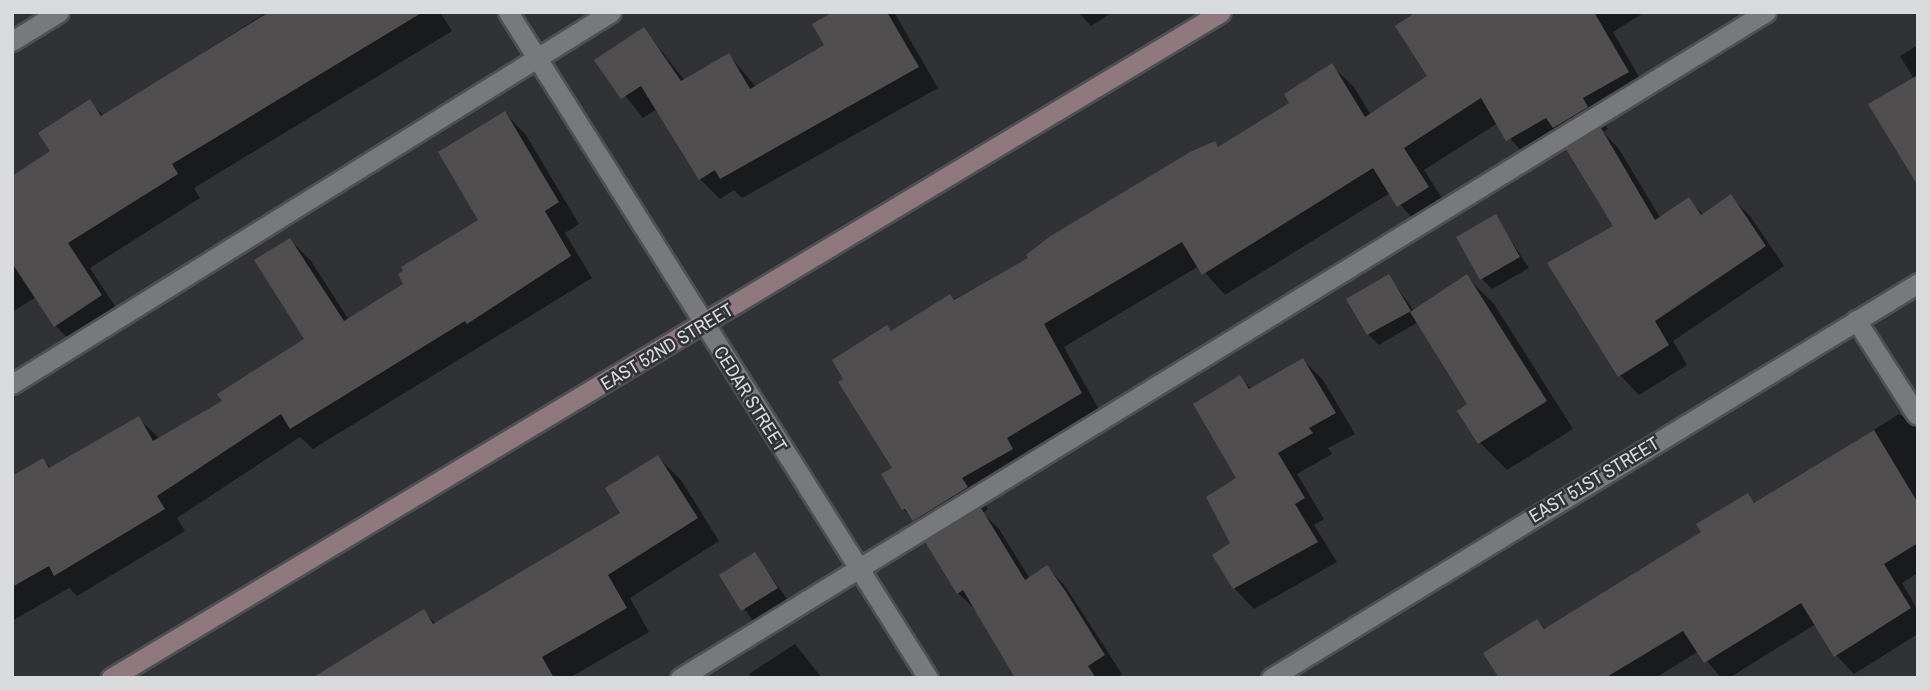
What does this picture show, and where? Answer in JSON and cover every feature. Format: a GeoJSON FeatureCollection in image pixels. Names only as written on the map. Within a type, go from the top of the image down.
{"type":"FeatureCollection","features":[{"type":"Feature","properties":{"kind":"main road","name":"EAST 52ND STREET"},"geometry":{"type":"LineString","coordinates":[[111,678],[704,326],[1221,12]]}},
{"type":"Feature","properties":{"kind":"street"},"geometry":{"type":"LineString","coordinates":[[12,41],[60,12]]}},
{"type":"Feature","properties":{"kind":"street","name":"CEDAR STREET"},"geometry":{"type":"LineString","coordinates":[[508,12],[928,678]]}},
{"type":"Feature","properties":{"kind":"street"},"geometry":{"type":"LineString","coordinates":[[12,384],[611,12]]}},
{"type":"Feature","properties":{"kind":"street"},"geometry":{"type":"LineString","coordinates":[[680,678],[1766,12]]}},
{"type":"Feature","properties":{"kind":"street","name":"EAST 51ST STREET"},"geometry":{"type":"LineString","coordinates":[[1271,678],[1918,283]]}},
{"type":"Feature","properties":{"kind":"street"},"geometry":{"type":"LineString","coordinates":[[1856,320],[1916,414]]}},
{"type":"Feature","properties":{"kind":"building"},"geometry":{"type":"Polygon","coordinates":[[[269,12],[423,12],[172,164],[178,174],[68,243],[102,295],[54,327],[12,263],[12,176],[50,151],[38,133],[90,99],[101,116],[269,12]]]}},
{"type":"Feature","properties":{"kind":"building"},"geometry":{"type":"Polygon","coordinates":[[[833,12],[887,12],[919,67],[720,179],[715,170],[699,180],[641,86],[621,99],[594,60],[644,27],[681,81],[729,53],[750,89],[824,45],[812,24],[833,12]]]}},
{"type":"Feature","properties":{"kind":"building"},"geometry":{"type":"Polygon","coordinates":[[[1416,12],[1594,12],[1629,72],[1583,98],[1588,107],[1553,128],[1546,118],[1506,141],[1481,98],[1404,148],[1429,187],[1397,207],[1373,168],[1202,275],[1182,242],[1044,324],[1082,393],[1007,438],[1013,449],[962,478],[968,487],[913,521],[905,509],[902,510],[881,474],[892,468],[838,382],[843,379],[832,360],[887,325],[891,331],[950,294],[954,300],[1028,258],[1026,255],[1049,237],[1190,152],[1215,141],[1218,147],[1289,103],[1284,94],[1332,63],[1365,117],[1427,76],[1395,26],[1416,12]]]}},
{"type":"Feature","properties":{"kind":"building"},"geometry":{"type":"Polygon","coordinates":[[[1918,75],[1918,186],[1868,104],[1918,75]]]}},
{"type":"Feature","properties":{"kind":"building"},"geometry":{"type":"Polygon","coordinates":[[[505,111],[559,202],[545,211],[571,256],[467,324],[465,321],[290,429],[281,414],[157,496],[165,509],[54,576],[49,566],[12,587],[12,476],[43,458],[49,468],[139,416],[153,441],[222,401],[217,394],[304,339],[254,260],[290,238],[344,321],[403,284],[398,274],[403,271],[401,267],[478,220],[438,152],[505,111]]]}},
{"type":"Feature","properties":{"kind":"building"},"geometry":{"type":"Polygon","coordinates":[[[1601,128],[1655,220],[1689,197],[1701,215],[1731,194],[1766,246],[1655,321],[1669,345],[1618,377],[1547,263],[1613,226],[1566,149],[1601,128]]]}},
{"type":"Feature","properties":{"kind":"building"},"geometry":{"type":"Polygon","coordinates":[[[1496,214],[1520,257],[1480,280],[1456,237],[1496,214]]]}},
{"type":"Feature","properties":{"kind":"building"},"geometry":{"type":"Polygon","coordinates":[[[1389,274],[1411,311],[1367,335],[1346,299],[1389,274]]]}},
{"type":"Feature","properties":{"kind":"building"},"geometry":{"type":"Polygon","coordinates":[[[1467,274],[1547,401],[1478,444],[1457,411],[1467,404],[1410,312],[1467,274]]]}},
{"type":"Feature","properties":{"kind":"building"},"geometry":{"type":"Polygon","coordinates":[[[1303,358],[1336,413],[1309,428],[1313,433],[1278,453],[1305,498],[1295,504],[1318,542],[1233,589],[1212,555],[1230,543],[1206,497],[1236,478],[1193,404],[1240,375],[1249,389],[1303,358]]]}},
{"type":"Feature","properties":{"kind":"building"},"geometry":{"type":"Polygon","coordinates":[[[1874,430],[1918,503],[1918,543],[1884,564],[1911,608],[1834,657],[1801,603],[1704,663],[1683,631],[1605,678],[1499,678],[1483,653],[1537,619],[1544,629],[1701,532],[1696,524],[1748,493],[1754,503],[1874,430]]]}},
{"type":"Feature","properties":{"kind":"building"},"geometry":{"type":"Polygon","coordinates":[[[658,455],[698,518],[608,575],[627,608],[542,657],[554,678],[312,678],[424,609],[433,624],[620,513],[605,488],[658,455]]]}},
{"type":"Feature","properties":{"kind":"building"},"geometry":{"type":"Polygon","coordinates":[[[981,508],[1025,580],[1047,565],[1066,592],[1105,655],[1088,666],[1096,678],[1015,678],[963,590],[957,594],[925,542],[981,508]]]}},
{"type":"Feature","properties":{"kind":"building"},"geometry":{"type":"Polygon","coordinates":[[[755,552],[778,588],[741,611],[719,575],[755,552]]]}}]}
